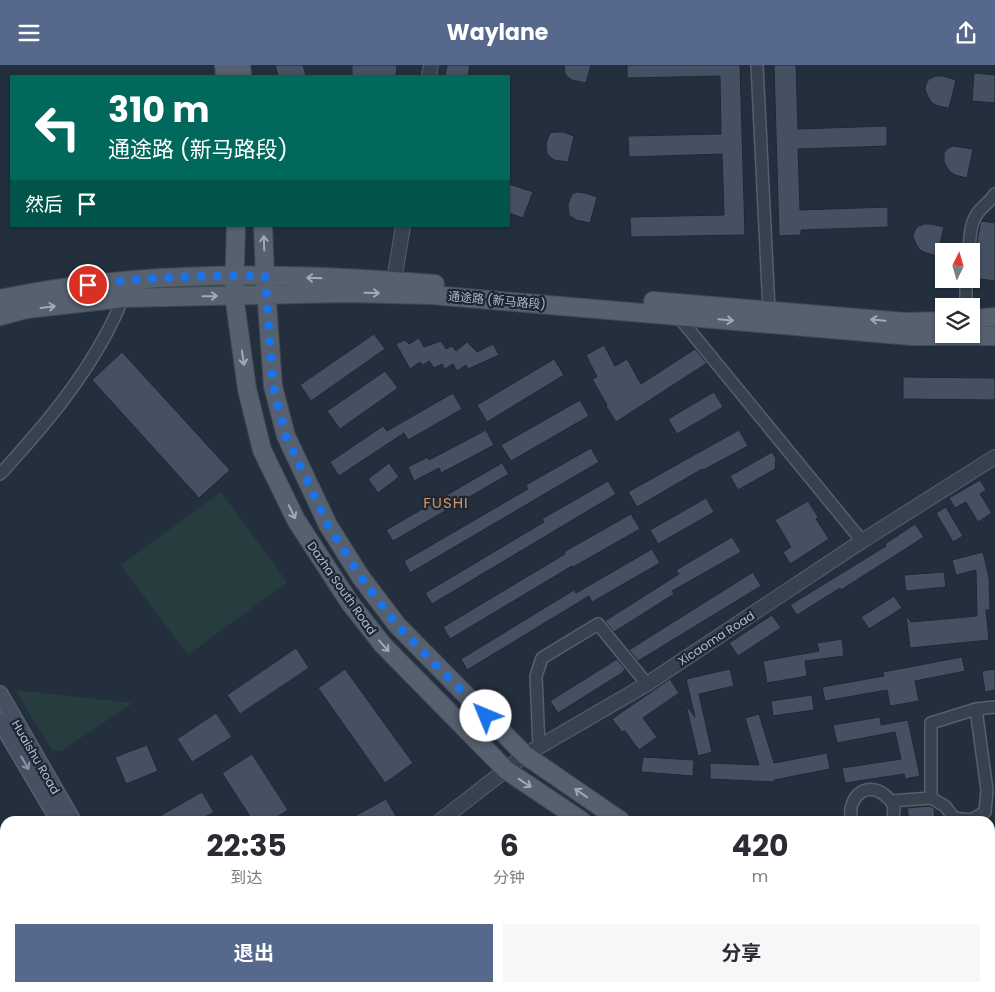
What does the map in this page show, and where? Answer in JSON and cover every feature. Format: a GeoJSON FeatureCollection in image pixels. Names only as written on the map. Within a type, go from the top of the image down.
{"type":"FeatureCollection","features":[{"type":"Feature","properties":{"kind":"main road","name":"Dazha South Road"},"geometry":{"type":"LineString","coordinates":[[236,227],[234,295],[247,389],[262,450],[296,520],[350,603],[383,645],[506,769],[575,816]]}},
{"type":"Feature","properties":{"kind":"main road","name":"Dazha South Road"},"geometry":{"type":"LineString","coordinates":[[263,227],[273,386],[286,436],[328,525],[360,576],[397,625],[532,751],[615,816]]}},
{"type":"Feature","properties":{"kind":"main road","name":"通途路 (新马路段)"},"geometry":{"type":"LineString","coordinates":[[0,299],[121,281],[234,275],[394,281],[769,310],[905,323],[935,321]]}},
{"type":"Feature","properties":{"kind":"main road","name":"通途路 (新马路段)"},"geometry":{"type":"LineString","coordinates":[[0,316],[27,309],[123,298],[346,293],[432,295],[935,336]]}},
{"type":"Feature","properties":{"kind":"main road"},"geometry":{"type":"LineString","coordinates":[[980,318],[995,317]]}},
{"type":"Feature","properties":{"kind":"main road","name":"通途路 (新马路段)"},"geometry":{"type":"LineString","coordinates":[[980,337],[995,336]]}},
{"type":"Feature","properties":{"kind":"main road","name":"Huaishu Road"},"geometry":{"type":"LineString","coordinates":[[0,694],[70,816]]}},
{"type":"Feature","properties":{"kind":"main road","name":"Huaishu Road"},"geometry":{"type":"LineString","coordinates":[[0,721],[56,816]]}},
{"type":"Feature","properties":{"kind":"street"},"geometry":{"type":"LineString","coordinates":[[757,65],[769,310]]}},
{"type":"Feature","properties":{"kind":"street"},"geometry":{"type":"LineString","coordinates":[[970,243],[974,219],[995,194]]}},
{"type":"Feature","properties":{"kind":"street"},"geometry":{"type":"LineString","coordinates":[[394,281],[403,227]]}},
{"type":"Feature","properties":{"kind":"street"},"geometry":{"type":"LineString","coordinates":[[0,474],[47,422],[82,373],[114,320],[123,298]]}},
{"type":"Feature","properties":{"kind":"street"},"geometry":{"type":"LineString","coordinates":[[678,315],[862,541]]}},
{"type":"Feature","properties":{"kind":"street"},"geometry":{"type":"LineString","coordinates":[[980,341],[995,345]]}},
{"type":"Feature","properties":{"kind":"street","name":"Xicaoma Road"},"geometry":{"type":"LineString","coordinates":[[446,816],[532,751],[646,684],[862,541],[995,457]]}},
{"type":"Feature","properties":{"kind":"street"},"geometry":{"type":"LineString","coordinates":[[532,751],[536,675],[542,658],[598,624],[646,684]]}},
{"type":"Feature","properties":{"kind":"street"},"geometry":{"type":"LineString","coordinates":[[932,798],[931,723],[976,709],[995,707]]}},
{"type":"Feature","properties":{"kind":"street"},"geometry":{"type":"LineString","coordinates":[[976,709],[987,790],[985,812],[978,816]]}},
{"type":"Feature","properties":{"kind":"street"},"geometry":{"type":"LineString","coordinates":[[851,816],[850,806],[856,797],[862,793],[875,790],[884,794],[891,801],[895,816]]}},
{"type":"Feature","properties":{"kind":"street"},"geometry":{"type":"LineString","coordinates":[[891,801],[932,798],[945,806],[953,816]]}},
{"type":"Feature","properties":{"kind":"green space"},"geometry":{"type":"Polygon","coordinates":[[[221,492],[287,582],[188,655],[121,565],[221,492]]]}},
{"type":"Feature","properties":{"kind":"green space"},"geometry":{"type":"Polygon","coordinates":[[[15,690],[133,703],[61,751],[52,751],[15,690]]]}},
{"type":"Feature","properties":{"kind":"building"},"geometry":{"type":"Polygon","coordinates":[[[275,65],[303,65],[306,75],[278,75],[275,65]]]}},
{"type":"Feature","properties":{"kind":"building"},"geometry":{"type":"Polygon","coordinates":[[[352,65],[397,65],[396,75],[352,75],[352,65]]]}},
{"type":"Feature","properties":{"kind":"building"},"geometry":{"type":"Polygon","coordinates":[[[447,65],[470,65],[468,75],[445,75],[447,65]]]}},
{"type":"Feature","properties":{"kind":"building"},"geometry":{"type":"Polygon","coordinates":[[[564,65],[591,65],[586,83],[572,80],[568,77],[565,74],[564,65]]]}},
{"type":"Feature","properties":{"kind":"building"},"geometry":{"type":"Polygon","coordinates":[[[627,65],[740,65],[745,235],[631,237],[630,217],[724,215],[722,154],[629,157],[628,136],[721,134],[720,76],[627,78],[627,65]]]}},
{"type":"Feature","properties":{"kind":"building"},"geometry":{"type":"Polygon","coordinates":[[[774,65],[796,65],[798,129],[887,126],[887,146],[798,149],[800,210],[888,207],[888,227],[801,230],[801,235],[779,236],[774,65]]]}},
{"type":"Feature","properties":{"kind":"building"},"geometry":{"type":"Polygon","coordinates":[[[974,73],[995,75],[995,103],[972,101],[974,73]]]}},
{"type":"Feature","properties":{"kind":"building"},"geometry":{"type":"Polygon","coordinates":[[[936,76],[956,80],[949,108],[932,103],[928,97],[925,89],[926,84],[929,79],[936,76]]]}},
{"type":"Feature","properties":{"kind":"building"},"geometry":{"type":"Polygon","coordinates":[[[563,132],[574,136],[568,162],[554,160],[547,154],[546,144],[548,138],[550,133],[563,132]]]}},
{"type":"Feature","properties":{"kind":"building"},"geometry":{"type":"Polygon","coordinates":[[[953,146],[973,149],[967,178],[950,172],[944,162],[944,153],[953,146]]]}},
{"type":"Feature","properties":{"kind":"building"},"geometry":{"type":"Polygon","coordinates":[[[510,184],[533,192],[523,218],[510,213],[510,184]]]}},
{"type":"Feature","properties":{"kind":"building"},"geometry":{"type":"Polygon","coordinates":[[[577,192],[597,197],[590,223],[576,220],[569,215],[568,205],[570,199],[572,194],[577,192]]]}},
{"type":"Feature","properties":{"kind":"building"},"geometry":{"type":"Polygon","coordinates":[[[981,221],[995,223],[995,281],[980,279],[980,243],[977,243],[981,221]]]}},
{"type":"Feature","properties":{"kind":"building"},"geometry":{"type":"Polygon","coordinates":[[[931,224],[944,227],[940,243],[935,243],[935,255],[920,250],[916,244],[913,236],[917,227],[931,224]]]}},
{"type":"Feature","properties":{"kind":"building"},"geometry":{"type":"Polygon","coordinates":[[[374,334],[385,349],[311,401],[300,385],[374,334]]]}},
{"type":"Feature","properties":{"kind":"building"},"geometry":{"type":"Polygon","coordinates":[[[419,338],[424,347],[441,341],[446,349],[452,346],[456,351],[467,342],[477,352],[493,344],[499,355],[468,369],[466,365],[457,371],[453,364],[445,369],[442,364],[434,368],[429,361],[423,365],[420,362],[410,369],[396,344],[405,340],[409,344],[419,338]]]}},
{"type":"Feature","properties":{"kind":"building"},"geometry":{"type":"Polygon","coordinates":[[[604,345],[615,366],[627,359],[641,384],[695,349],[707,363],[616,422],[592,379],[597,377],[586,355],[604,345]]]}},
{"type":"Feature","properties":{"kind":"building"},"geometry":{"type":"Polygon","coordinates":[[[122,352],[230,470],[199,498],[92,380],[122,352]]]}},
{"type":"Feature","properties":{"kind":"building"},"geometry":{"type":"Polygon","coordinates":[[[554,359],[564,375],[487,422],[477,405],[554,359]]]}},
{"type":"Feature","properties":{"kind":"building"},"geometry":{"type":"Polygon","coordinates":[[[385,371],[398,388],[340,429],[327,411],[385,371]]]}},
{"type":"Feature","properties":{"kind":"building"},"geometry":{"type":"Polygon","coordinates":[[[903,377],[995,378],[995,400],[903,399],[903,377]]]}},
{"type":"Feature","properties":{"kind":"building"},"geometry":{"type":"Polygon","coordinates":[[[714,392],[723,407],[677,434],[668,419],[714,392]]]}},
{"type":"Feature","properties":{"kind":"building"},"geometry":{"type":"Polygon","coordinates":[[[453,393],[462,409],[408,440],[404,433],[339,476],[330,462],[383,426],[387,431],[453,393]]]}},
{"type":"Feature","properties":{"kind":"building"},"geometry":{"type":"Polygon","coordinates":[[[580,400],[589,416],[511,461],[501,445],[580,400]]]}},
{"type":"Feature","properties":{"kind":"building"},"geometry":{"type":"Polygon","coordinates":[[[486,430],[494,445],[441,473],[439,468],[414,481],[408,467],[428,457],[429,460],[486,430]]]}},
{"type":"Feature","properties":{"kind":"building"},"geometry":{"type":"Polygon","coordinates":[[[739,430],[748,446],[702,469],[637,507],[628,492],[739,430]]]}},
{"type":"Feature","properties":{"kind":"building"},"geometry":{"type":"Polygon","coordinates":[[[591,448],[599,462],[410,573],[404,561],[528,489],[526,485],[591,448]]]}},
{"type":"Feature","properties":{"kind":"building"},"geometry":{"type":"Polygon","coordinates":[[[772,452],[776,458],[775,469],[738,490],[730,476],[772,452]]]}},
{"type":"Feature","properties":{"kind":"building"},"geometry":{"type":"Polygon","coordinates":[[[389,463],[399,477],[378,493],[368,479],[389,463]]]}},
{"type":"Feature","properties":{"kind":"building"},"geometry":{"type":"Polygon","coordinates":[[[502,463],[509,474],[393,541],[386,530],[502,463]]]}},
{"type":"Feature","properties":{"kind":"building"},"geometry":{"type":"Polygon","coordinates":[[[980,480],[986,490],[980,494],[992,513],[978,522],[966,502],[955,508],[949,498],[980,480]]]}},
{"type":"Feature","properties":{"kind":"building"},"geometry":{"type":"Polygon","coordinates":[[[608,481],[616,494],[432,604],[425,593],[544,522],[542,519],[608,481]]]}},
{"type":"Feature","properties":{"kind":"building"},"geometry":{"type":"Polygon","coordinates":[[[706,498],[714,512],[658,544],[650,530],[706,498]]]}},
{"type":"Feature","properties":{"kind":"building"},"geometry":{"type":"Polygon","coordinates":[[[808,501],[818,517],[816,519],[829,539],[790,564],[783,552],[791,547],[775,520],[808,501]]]}},
{"type":"Feature","properties":{"kind":"building"},"geometry":{"type":"Polygon","coordinates":[[[946,507],[963,536],[953,542],[936,513],[946,507]]]}},
{"type":"Feature","properties":{"kind":"building"},"geometry":{"type":"Polygon","coordinates":[[[631,514],[640,529],[572,566],[450,639],[443,627],[565,554],[564,552],[631,514]]]}},
{"type":"Feature","properties":{"kind":"building"},"geometry":{"type":"Polygon","coordinates":[[[915,524],[924,537],[841,590],[840,588],[797,615],[790,605],[886,546],[885,544],[915,524]]]}},
{"type":"Feature","properties":{"kind":"building"},"geometry":{"type":"Polygon","coordinates":[[[732,537],[741,552],[672,591],[674,594],[614,632],[605,621],[679,574],[676,570],[732,537]]]}},
{"type":"Feature","properties":{"kind":"building"},"geometry":{"type":"Polygon","coordinates":[[[652,549],[660,563],[592,602],[589,596],[467,670],[461,659],[574,590],[576,593],[652,549]]]}},
{"type":"Feature","properties":{"kind":"building"},"geometry":{"type":"Polygon","coordinates":[[[983,552],[989,578],[990,610],[986,610],[989,640],[910,648],[906,615],[911,622],[977,616],[976,570],[956,575],[952,560],[983,552]]]}},
{"type":"Feature","properties":{"kind":"building"},"geometry":{"type":"Polygon","coordinates":[[[753,572],[761,586],[638,661],[629,650],[753,572]]]}},
{"type":"Feature","properties":{"kind":"building"},"geometry":{"type":"Polygon","coordinates":[[[944,572],[946,587],[906,591],[904,575],[944,572]]]}},
{"type":"Feature","properties":{"kind":"building"},"geometry":{"type":"Polygon","coordinates":[[[894,596],[902,608],[869,629],[861,617],[894,596]]]}},
{"type":"Feature","properties":{"kind":"building"},"geometry":{"type":"Polygon","coordinates":[[[772,615],[781,628],[738,656],[729,643],[772,615]]]}},
{"type":"Feature","properties":{"kind":"building"},"geometry":{"type":"Polygon","coordinates":[[[842,639],[844,656],[805,661],[807,676],[767,683],[763,661],[819,651],[817,643],[842,639]]]}},
{"type":"Feature","properties":{"kind":"building"},"geometry":{"type":"Polygon","coordinates":[[[296,648],[309,668],[240,714],[227,695],[296,648]]]}},
{"type":"Feature","properties":{"kind":"building"},"geometry":{"type":"Polygon","coordinates":[[[962,657],[965,671],[915,681],[919,701],[890,706],[887,690],[825,701],[822,687],[884,676],[883,672],[962,657]]]}},
{"type":"Feature","properties":{"kind":"building"},"geometry":{"type":"Polygon","coordinates":[[[617,659],[625,669],[622,673],[558,713],[550,701],[617,659]]]}},
{"type":"Feature","properties":{"kind":"building"},"geometry":{"type":"Polygon","coordinates":[[[345,669],[413,763],[385,783],[318,688],[345,669]]]}},
{"type":"Feature","properties":{"kind":"building"},"geometry":{"type":"Polygon","coordinates":[[[730,669],[734,686],[699,694],[712,752],[698,756],[686,705],[695,717],[686,679],[730,669]]]}},
{"type":"Feature","properties":{"kind":"building"},"geometry":{"type":"Polygon","coordinates":[[[995,669],[995,690],[985,692],[982,671],[995,669]]]}},
{"type":"Feature","properties":{"kind":"building"},"geometry":{"type":"Polygon","coordinates":[[[670,679],[679,693],[643,718],[657,737],[639,750],[625,731],[622,732],[612,719],[670,679]]]}},
{"type":"Feature","properties":{"kind":"building"},"geometry":{"type":"Polygon","coordinates":[[[812,695],[814,710],[773,716],[771,701],[812,695]]]}},
{"type":"Feature","properties":{"kind":"building"},"geometry":{"type":"Polygon","coordinates":[[[216,713],[232,737],[192,762],[177,739],[216,713]]]}},
{"type":"Feature","properties":{"kind":"building"},"geometry":{"type":"Polygon","coordinates":[[[759,714],[774,763],[827,753],[830,769],[774,780],[774,782],[710,779],[710,763],[759,765],[745,718],[759,714]]]}},
{"type":"Feature","properties":{"kind":"building"},"geometry":{"type":"Polygon","coordinates":[[[880,717],[881,725],[908,720],[920,776],[905,779],[904,774],[845,783],[842,768],[901,759],[895,732],[837,743],[833,725],[880,717]]]}},
{"type":"Feature","properties":{"kind":"building"},"geometry":{"type":"Polygon","coordinates":[[[147,745],[158,771],[126,784],[115,757],[147,745]]]}},
{"type":"Feature","properties":{"kind":"building"},"geometry":{"type":"Polygon","coordinates":[[[252,754],[288,810],[279,816],[250,816],[222,773],[252,754]]]}},
{"type":"Feature","properties":{"kind":"building"},"geometry":{"type":"Polygon","coordinates":[[[643,757],[694,760],[693,776],[641,772],[643,757]]]}},
{"type":"Feature","properties":{"kind":"building"},"geometry":{"type":"Polygon","coordinates":[[[202,792],[214,812],[207,816],[160,816],[202,792]]]}},
{"type":"Feature","properties":{"kind":"building"},"geometry":{"type":"Polygon","coordinates":[[[386,799],[396,816],[355,816],[386,799]]]}},
{"type":"Feature","properties":{"kind":"building"},"geometry":{"type":"Polygon","coordinates":[[[929,806],[934,808],[935,816],[908,816],[907,808],[929,806]]]}},
{"type":"Feature","properties":{"kind":"district","name":"FUSHI"},"geometry":{"type":"Point","coordinates":[446,502]}},
{"type":"Feature","properties":{"kind":"route"},"geometry":{"type":"LineString","coordinates":[[88,285],[121,281],[234,275],[265,276],[273,386],[286,436],[328,525],[360,576],[397,625],[486,716]]}}]}
